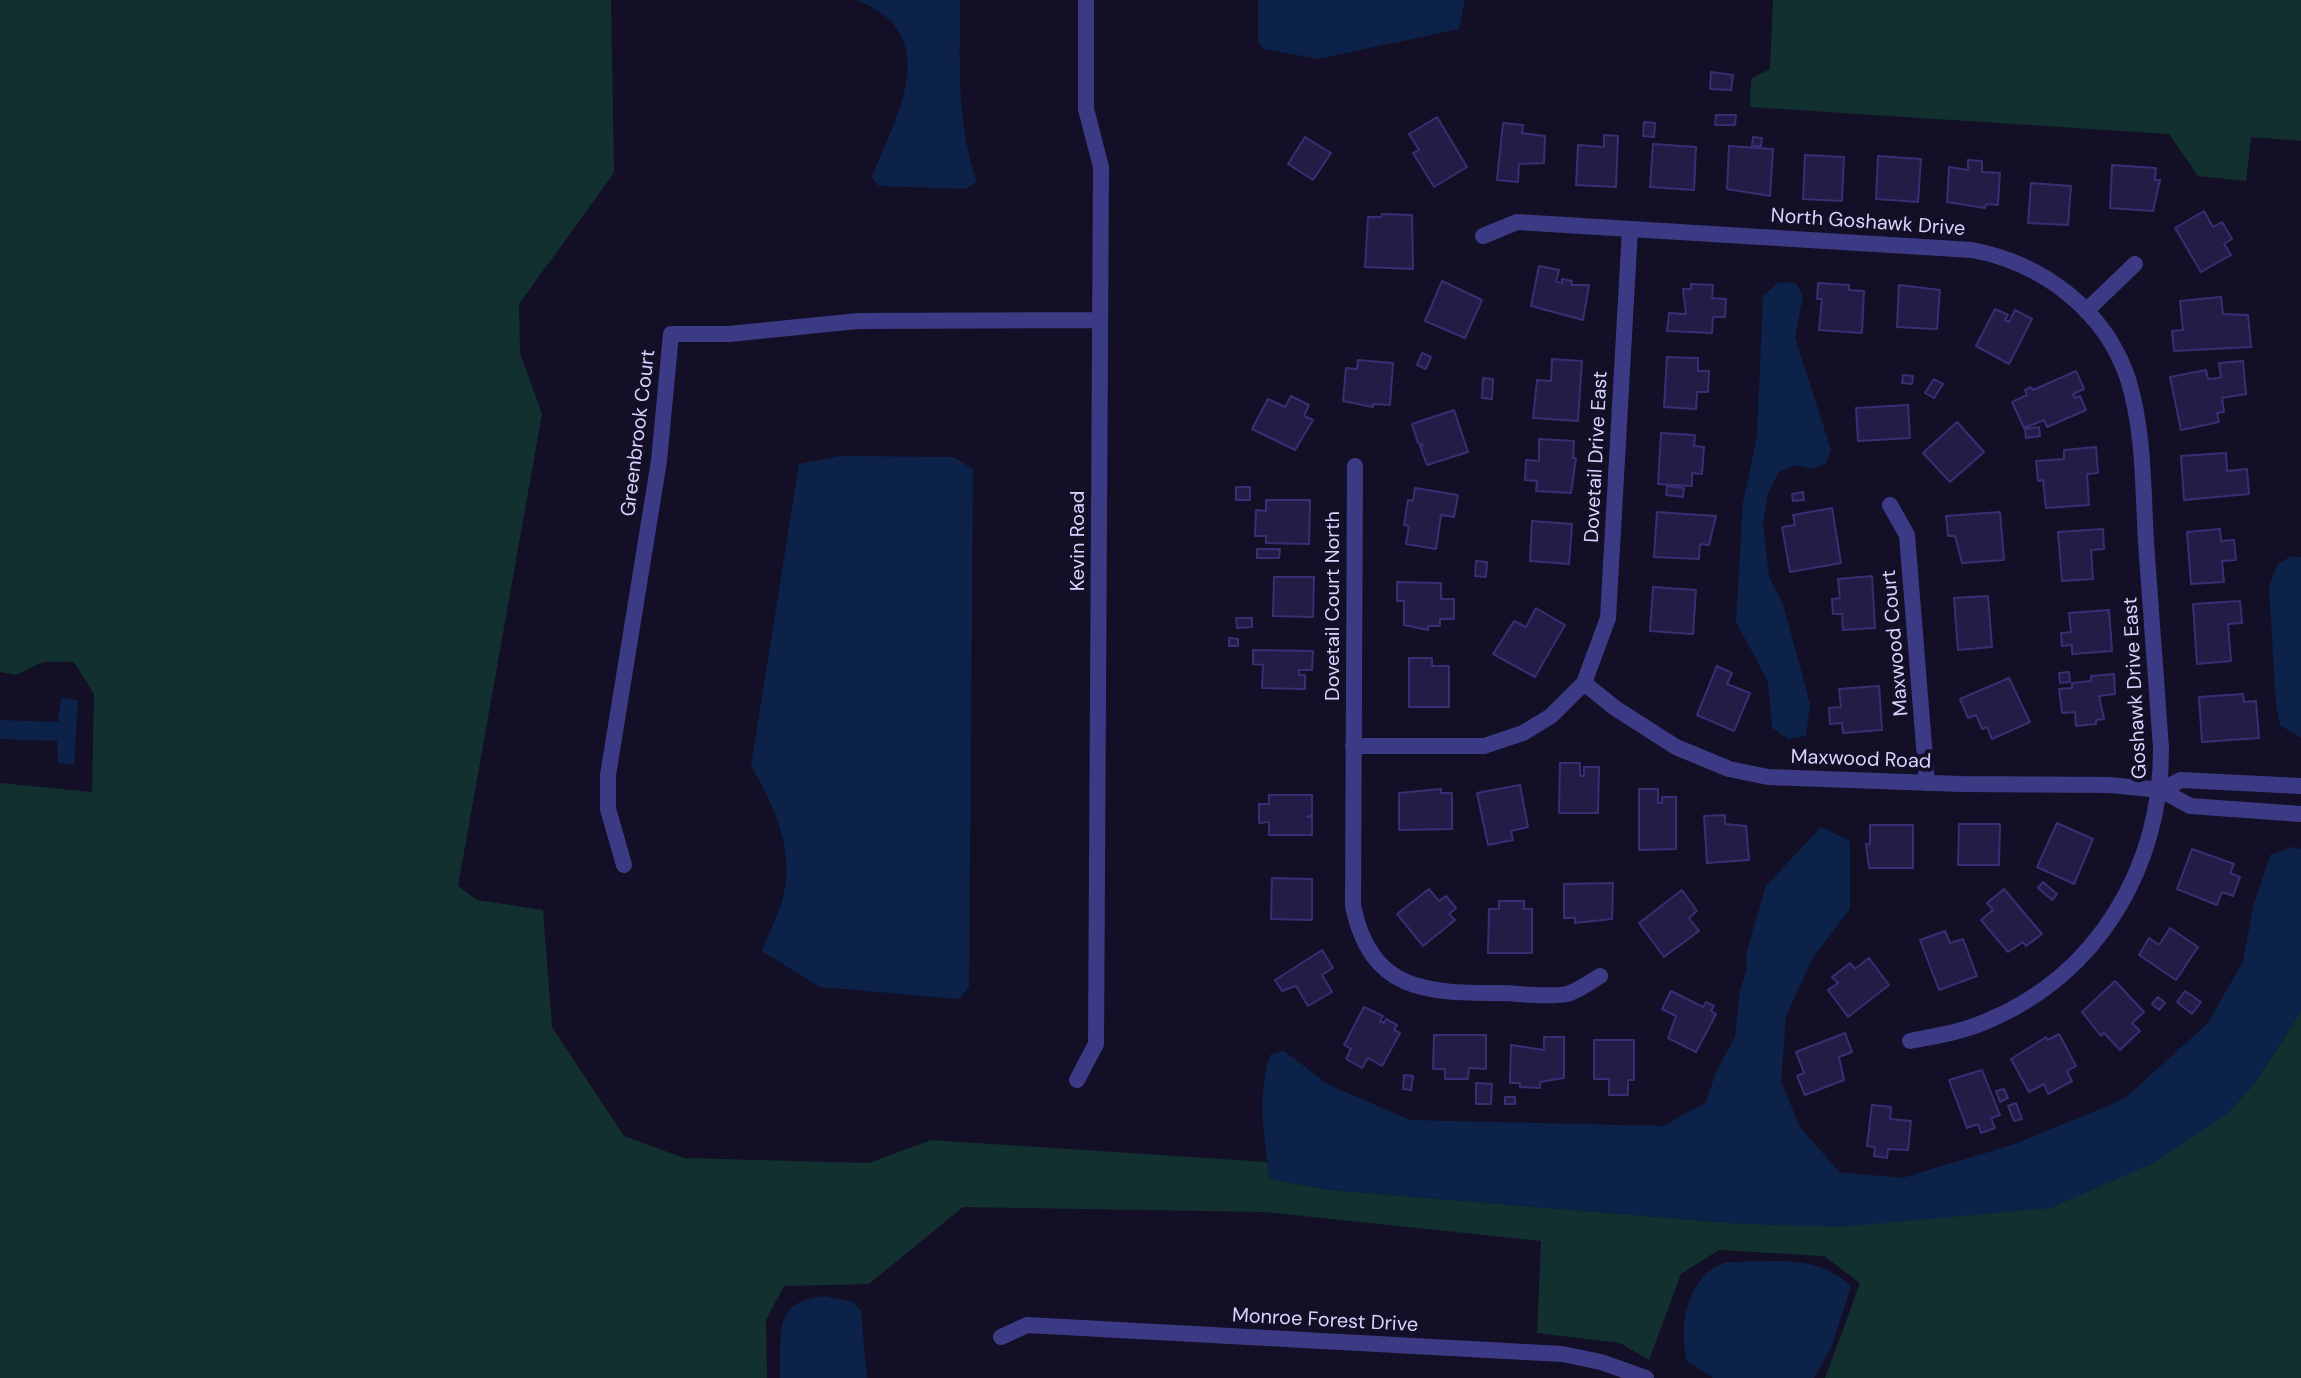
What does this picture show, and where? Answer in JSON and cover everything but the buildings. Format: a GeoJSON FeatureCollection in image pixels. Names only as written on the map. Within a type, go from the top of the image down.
{"type":"FeatureCollection","features":[{"type":"Feature","properties":{"kind":"street","name":"Kevin Road"},"geometry":{"type":"LineString","coordinates":[[1077,1080],[1096,1044],[1101,167],[1086,109],[1086,0]]}},
{"type":"Feature","properties":{"kind":"street","name":"North Goshawk Drive"},"geometry":{"type":"LineString","coordinates":[[1483,236],[1517,222],[1972,250],[2012,260],[2043,275],[2086,311]]}},
{"type":"Feature","properties":{"kind":"street","name":"Dovetail Drive East"},"geometry":{"type":"LineString","coordinates":[[1584,683],[1608,618],[1630,229]]}},
{"type":"Feature","properties":{"kind":"street"},"geometry":{"type":"LineString","coordinates":[[2086,311],[2135,264]]}},
{"type":"Feature","properties":{"kind":"street","name":"Goshawk Drive East"},"geometry":{"type":"LineString","coordinates":[[1910,1041],[1956,1032],[2003,1014],[2054,982],[2083,955],[2115,916],[2132,888],[2146,854],[2161,790],[2145,527],[2133,398],[2114,347],[2086,311]]}},
{"type":"Feature","properties":{"kind":"street","name":"Greenbrook Court"},"geometry":{"type":"LineString","coordinates":[[624,865],[608,809],[608,775],[659,461],[671,334],[729,334],[858,321],[1100,320]]}},
{"type":"Feature","properties":{"kind":"street","name":"Dovetail Court North"},"geometry":{"type":"LineString","coordinates":[[1355,466],[1353,906],[1358,929],[1369,951],[1385,968],[1405,982],[1435,993],[1568,994],[1600,976]]}},
{"type":"Feature","properties":{"kind":"street","name":"Maxwood Court"},"geometry":{"type":"LineString","coordinates":[[1890,505],[1907,535],[1927,783]]}},
{"type":"Feature","properties":{"kind":"street"},"geometry":{"type":"LineString","coordinates":[[1353,746],[1484,746],[1523,733],[1551,716],[1584,683]]}},
{"type":"Feature","properties":{"kind":"street","name":"Maxwood Road"},"geometry":{"type":"LineString","coordinates":[[1584,683],[1641,726],[1701,759],[1768,777],[1827,781],[2110,785],[2161,790],[2190,806],[2301,814]]}},
{"type":"Feature","properties":{"kind":"street","name":"Maxwood Road"},"geometry":{"type":"LineString","coordinates":[[2161,790],[2181,780],[2301,786]]}},
{"type":"Feature","properties":{"kind":"street","name":"Monroe Forest Drive"},"geometry":{"type":"LineString","coordinates":[[1001,1337],[1027,1325],[1562,1354],[1601,1362],[1646,1378]]}},
{"type":"Feature","properties":{"kind":"green space"},"geometry":{"type":"Polygon","coordinates":[[[0,0],[611,0],[614,173],[519,304],[520,353],[542,414],[458,886],[477,900],[543,910],[552,1027],[624,1136],[684,1158],[869,1163],[931,1140],[1267,1162],[1270,1179],[1331,1190],[1742,1224],[2154,1163],[2227,1114],[2255,1083],[2301,1011],[2301,1378],[1825,1378],[1860,1283],[1824,1256],[1719,1250],[1681,1274],[1649,1360],[1620,1343],[1537,1333],[1541,1241],[1265,1212],[963,1207],[869,1284],[784,1286],[766,1320],[767,1378],[0,1378],[0,783],[92,792],[94,694],[74,662],[43,662],[16,675],[0,672],[0,0]]]}},
{"type":"Feature","properties":{"kind":"green space"},"geometry":{"type":"Polygon","coordinates":[[[1773,0],[2301,0],[2301,141],[2251,137],[2246,181],[2198,176],[2169,134],[1750,107],[1751,79],[1770,69],[1773,0]]]}},
{"type":"Feature","properties":{"kind":"water"},"geometry":{"type":"Polygon","coordinates":[[[857,0],[960,0],[962,115],[977,182],[965,189],[879,186],[872,177],[901,103],[907,78],[907,55],[900,34],[884,15],[857,0]]]}},
{"type":"Feature","properties":{"kind":"water"},"geometry":{"type":"Polygon","coordinates":[[[1258,0],[1465,0],[1459,29],[1318,59],[1264,49],[1258,42],[1258,0]]]}},
{"type":"Feature","properties":{"kind":"water"},"geometry":{"type":"Polygon","coordinates":[[[1795,282],[1803,296],[1795,337],[1831,450],[1826,464],[1812,469],[1795,465],[1779,472],[1768,493],[1763,524],[1769,577],[1783,604],[1810,704],[1806,736],[1788,739],[1772,728],[1768,681],[1736,622],[1743,502],[1757,437],[1763,296],[1778,283],[1795,282]]]}},
{"type":"Feature","properties":{"kind":"water"},"geometry":{"type":"Polygon","coordinates":[[[840,456],[953,457],[973,469],[969,987],[959,999],[820,987],[762,951],[783,898],[786,863],[780,829],[751,766],[799,464],[840,456]]]}},
{"type":"Feature","properties":{"kind":"water"},"geometry":{"type":"Polygon","coordinates":[[[2291,556],[2301,557],[2301,738],[2280,725],[2276,706],[2269,587],[2277,565],[2291,556]]]}},
{"type":"Feature","properties":{"kind":"water"},"geometry":{"type":"Polygon","coordinates":[[[61,698],[78,700],[74,765],[58,763],[57,741],[0,739],[0,720],[58,722],[61,698]]]}},
{"type":"Feature","properties":{"kind":"water"},"geometry":{"type":"Polygon","coordinates":[[[1821,827],[1850,841],[1850,909],[1812,959],[1786,1016],[1781,1081],[1800,1127],[1839,1172],[1902,1178],[2015,1144],[2124,1099],[2207,1024],[2243,962],[2253,907],[2270,855],[2291,847],[2301,849],[2301,1011],[2255,1083],[2227,1114],[2154,1163],[2051,1208],[1841,1227],[1742,1224],[1331,1190],[1270,1179],[1263,1117],[1264,1086],[1270,1055],[1284,1051],[1329,1085],[1410,1120],[1663,1126],[1706,1102],[1716,1072],[1735,1037],[1740,991],[1747,968],[1746,954],[1766,886],[1821,827]]]}},
{"type":"Feature","properties":{"kind":"water"},"geometry":{"type":"Polygon","coordinates":[[[1726,1262],[1809,1264],[1838,1276],[1851,1287],[1831,1348],[1814,1378],[1713,1378],[1687,1361],[1684,1332],[1688,1303],[1702,1278],[1726,1262]]]}},
{"type":"Feature","properties":{"kind":"water"},"geometry":{"type":"Polygon","coordinates":[[[823,1296],[853,1302],[861,1311],[867,1378],[780,1378],[781,1335],[787,1314],[795,1305],[823,1296]]]}}]}
